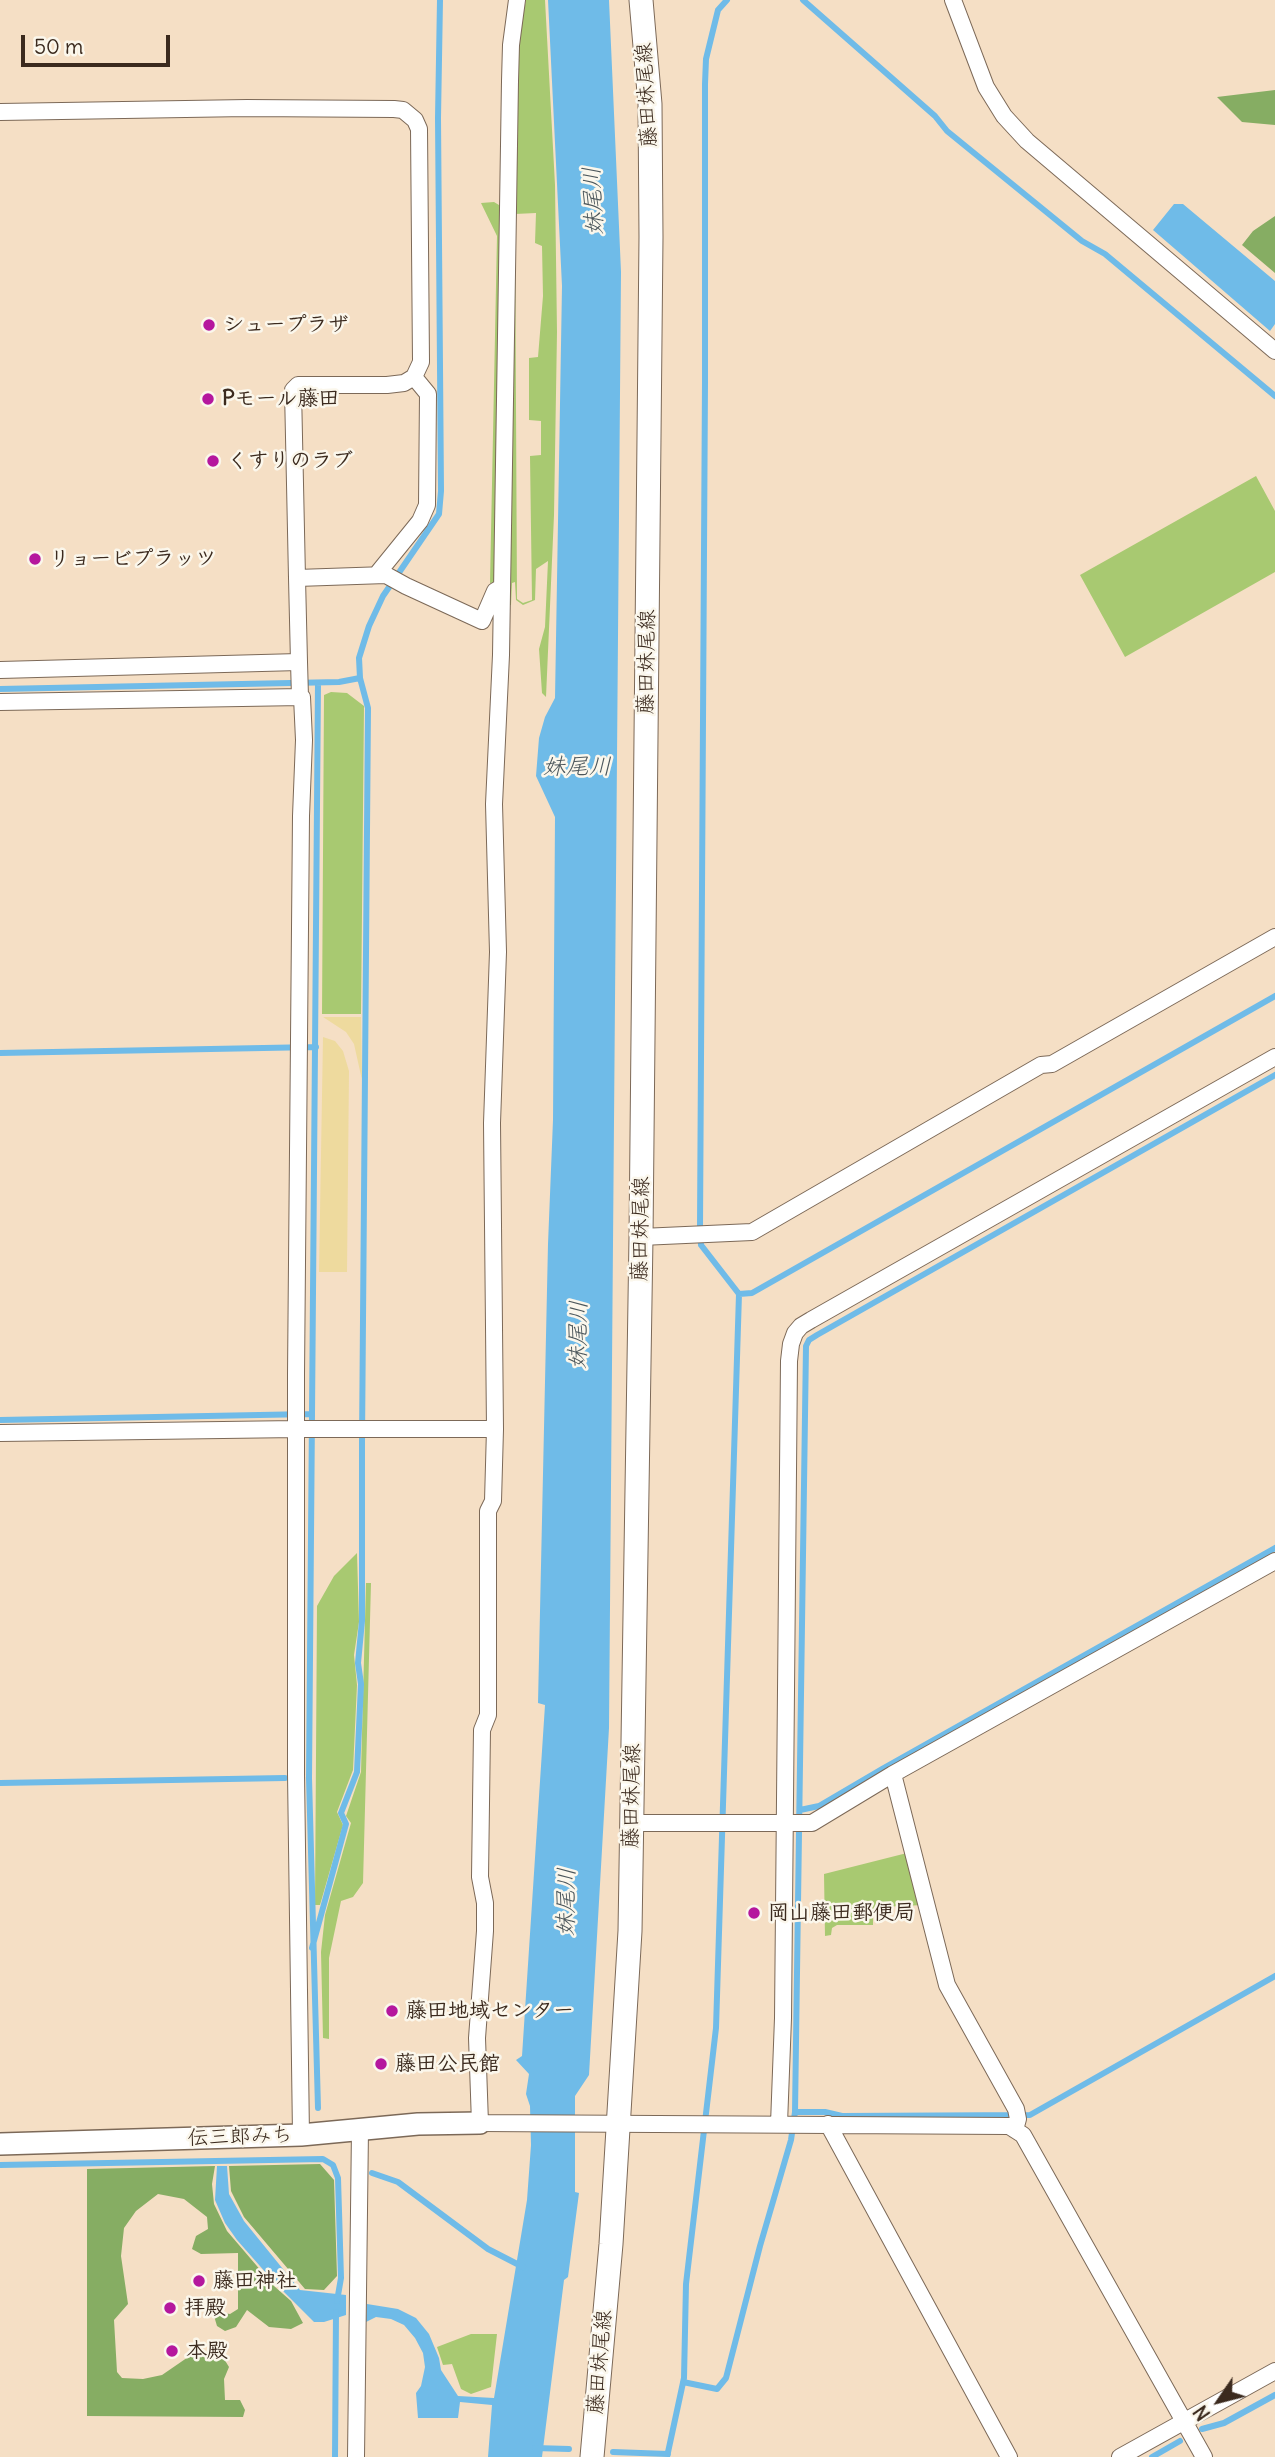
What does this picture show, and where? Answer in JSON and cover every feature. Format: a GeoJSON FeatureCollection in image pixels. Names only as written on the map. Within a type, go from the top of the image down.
{"type":"FeatureCollection","features":[{"type":"Feature","properties":{"kind":"main road","name":"藤田妹尾線"},"geometry":{"type":"LineString","coordinates":[[592,2457],[611,2244],[630,1930],[641,1237],[651,237],[650,104],[641,0]]}},
{"type":"Feature","properties":{"kind":"street"},"geometry":{"type":"LineString","coordinates":[[517,0],[511,45],[501,655],[494,804],[498,952],[492,1123],[495,1429],[493,1501],[488,1511],[488,1715],[482,1730],[480,1877],[485,1903],[485,1931],[477,2038],[480,2123],[1009,2126],[1016,2119]]}},
{"type":"Feature","properties":{"kind":"street"},"geometry":{"type":"LineString","coordinates":[[953,0],[986,87],[1004,116],[1027,141],[1275,351]]}},
{"type":"Feature","properties":{"kind":"street"},"geometry":{"type":"LineString","coordinates":[[0,112],[247,108],[394,109],[409,113],[419,129],[421,362],[414,377],[404,383],[387,385],[298,385],[293,390],[299,681],[304,740],[301,829],[303,1423],[296,1774],[301,2135]]}},
{"type":"Feature","properties":{"kind":"street"},"geometry":{"type":"LineString","coordinates":[[382,575],[420,521],[427,505],[428,394],[414,377]]}},
{"type":"Feature","properties":{"kind":"street"},"geometry":{"type":"LineString","coordinates":[[297,578],[382,575],[482,621],[501,655]]}},
{"type":"Feature","properties":{"kind":"street"},"geometry":{"type":"LineString","coordinates":[[482,621],[495,592],[502,587]]}},
{"type":"Feature","properties":{"kind":"street"},"geometry":{"type":"LineString","coordinates":[[0,670],[299,681]]}},
{"type":"Feature","properties":{"kind":"street"},"geometry":{"type":"LineString","coordinates":[[0,702],[299,681]]}},
{"type":"Feature","properties":{"kind":"street"},"geometry":{"type":"LineString","coordinates":[[641,1237],[752,1232],[1041,1065],[1052,1064],[1275,937]]}},
{"type":"Feature","properties":{"kind":"street"},"geometry":{"type":"LineString","coordinates":[[782,2124],[783,2018],[795,1824],[789,1361],[795,1334],[811,1320],[1275,1057]]}},
{"type":"Feature","properties":{"kind":"street"},"geometry":{"type":"LineString","coordinates":[[0,1433],[303,1423],[362,1430],[495,1429]]}},
{"type":"Feature","properties":{"kind":"street"},"geometry":{"type":"LineString","coordinates":[[631,1823],[795,1824],[817,1820],[893,1774],[1275,1562]]}},
{"type":"Feature","properties":{"kind":"street"},"geometry":{"type":"LineString","coordinates":[[893,1774],[947,1985],[1023,2135],[1205,2457]]}},
{"type":"Feature","properties":{"kind":"street","name":"伝三郎みち"},"geometry":{"type":"LineString","coordinates":[[0,2144],[301,2135],[418,2124],[480,2123]]}},
{"type":"Feature","properties":{"kind":"street"},"geometry":{"type":"LineString","coordinates":[[828,2124],[1009,2457]]}},
{"type":"Feature","properties":{"kind":"street"},"geometry":{"type":"LineString","coordinates":[[356,2457],[359,2129]]}},
{"type":"Feature","properties":{"kind":"street"},"geometry":{"type":"LineString","coordinates":[[1120,2457],[1275,2371]]}},
{"type":"Feature","properties":{"kind":"green space"},"geometry":{"type":"Polygon","coordinates":[[[526,0],[545,0],[555,185],[557,332],[554,515],[546,697],[542,693],[539,649],[545,627],[548,561],[536,569],[535,600],[523,605],[516,600],[515,582],[512,583],[511,605],[508,605],[512,459],[514,62],[526,0]],[[536,213],[515,214],[517,599],[523,603],[532,600],[530,456],[541,455],[541,421],[529,420],[529,358],[538,357],[543,296],[542,246],[535,243],[536,213]]]}},
{"type":"Feature","properties":{"kind":"green space"},"geometry":{"type":"Polygon","coordinates":[[[1275,90],[1275,125],[1242,122],[1217,97],[1275,90]]]}},
{"type":"Feature","properties":{"kind":"green space"},"geometry":{"type":"Polygon","coordinates":[[[494,202],[504,208],[497,582],[490,583],[497,236],[481,203],[494,202]]]}},
{"type":"Feature","properties":{"kind":"green space"},"geometry":{"type":"Polygon","coordinates":[[[1275,216],[1275,273],[1242,245],[1253,231],[1275,216]]]}},
{"type":"Feature","properties":{"kind":"green space"},"geometry":{"type":"Polygon","coordinates":[[[1256,476],[1275,511],[1275,572],[1125,657],[1080,575],[1256,476]]]}},
{"type":"Feature","properties":{"kind":"green space"},"geometry":{"type":"Polygon","coordinates":[[[331,692],[347,693],[364,706],[361,1014],[322,1014],[324,695],[331,692]]]}},
{"type":"Feature","properties":{"kind":"green space"},"geometry":{"type":"Polygon","coordinates":[[[357,1553],[359,1622],[354,1655],[357,1685],[353,1770],[337,1812],[343,1825],[320,1905],[315,1905],[317,1606],[334,1576],[357,1553]]]}},
{"type":"Feature","properties":{"kind":"green space"},"geometry":{"type":"Polygon","coordinates":[[[366,1583],[371,1583],[363,1883],[353,1897],[341,1901],[329,1958],[329,2039],[323,2038],[321,1952],[325,1915],[351,1823],[346,1816],[361,1772],[366,1583]]]}},
{"type":"Feature","properties":{"kind":"green space"},"geometry":{"type":"Polygon","coordinates":[[[907,1853],[923,1905],[882,1907],[873,1916],[873,1925],[837,1925],[832,1928],[831,1935],[825,1936],[824,1874],[907,1853]]]}},
{"type":"Feature","properties":{"kind":"green space"},"geometry":{"type":"Polygon","coordinates":[[[320,2164],[334,2180],[337,2276],[324,2290],[305,2289],[244,2217],[231,2191],[229,2166],[320,2164]]]}},
{"type":"Feature","properties":{"kind":"green space"},"geometry":{"type":"Polygon","coordinates":[[[215,2166],[212,2184],[214,2204],[227,2231],[274,2286],[291,2301],[303,2323],[291,2329],[269,2327],[247,2310],[236,2327],[225,2331],[217,2326],[214,2316],[218,2312],[230,2314],[238,2309],[238,2253],[201,2254],[192,2249],[196,2236],[208,2229],[207,2217],[184,2199],[158,2194],[136,2211],[124,2228],[121,2256],[128,2304],[114,2320],[117,2372],[122,2378],[143,2379],[162,2375],[194,2353],[221,2354],[229,2367],[224,2379],[225,2400],[240,2400],[245,2410],[243,2417],[87,2416],[87,2169],[215,2166]]]}},
{"type":"Feature","properties":{"kind":"green space"},"geometry":{"type":"Polygon","coordinates":[[[471,2334],[497,2334],[491,2387],[471,2394],[461,2389],[452,2364],[443,2365],[437,2347],[471,2334]]]}},
{"type":"Feature","properties":{"kind":"sand"},"geometry":{"type":"Polygon","coordinates":[[[323,1017],[361,1017],[362,1080],[354,1044],[346,1032],[323,1017]]]}},
{"type":"Feature","properties":{"kind":"sand"},"geometry":{"type":"Polygon","coordinates":[[[323,1037],[335,1041],[343,1051],[349,1071],[347,1272],[319,1272],[323,1037]]]}},
{"type":"Feature","properties":{"kind":"water","name":"妹尾川"},"geometry":{"type":"Polygon","coordinates":[[[548,0],[609,0],[621,272],[609,1728],[589,2075],[575,2096],[575,2192],[579,2193],[568,2277],[564,2280],[542,2457],[488,2457],[492,2405],[460,2402],[458,2418],[418,2418],[416,2393],[421,2386],[425,2367],[423,2353],[415,2338],[404,2325],[391,2319],[376,2317],[366,2322],[367,2304],[398,2309],[416,2318],[429,2334],[441,2370],[458,2396],[494,2398],[527,2200],[531,2145],[530,2106],[526,2094],[529,2074],[516,2060],[522,2056],[545,1705],[538,1703],[553,1120],[555,817],[536,776],[539,738],[545,717],[555,698],[562,286],[548,0]]]}},
{"type":"Feature","properties":{"kind":"water"},"geometry":{"type":"Polygon","coordinates":[[[1174,204],[1183,204],[1275,281],[1275,324],[1270,331],[1153,230],[1174,204]]]}},
{"type":"Feature","properties":{"kind":"water"},"geometry":{"type":"Polygon","coordinates":[[[217,2166],[227,2166],[229,2194],[244,2221],[300,2290],[346,2295],[346,2315],[324,2322],[314,2322],[237,2240],[225,2223],[215,2200],[217,2166]]]}},
{"type":"Feature","properties":{"kind":"waterway"},"geometry":{"type":"LineString","coordinates":[[312,1948],[346,1824],[341,1813],[357,1772],[361,1684],[358,1663],[362,1621],[368,708],[360,678],[359,658],[369,626],[383,596],[439,514],[440,0]]}},
{"type":"Feature","properties":{"kind":"waterway"},"geometry":{"type":"LineString","coordinates":[[667,2457],[684,2378],[686,2284],[716,2028],[739,1294],[701,1245],[700,1225],[705,84],[706,59],[718,10],[727,0]]}},
{"type":"Feature","properties":{"kind":"waterway"},"geometry":{"type":"LineString","coordinates":[[803,0],[935,116],[947,131],[1082,241],[1105,254],[1275,396]]}},
{"type":"Feature","properties":{"kind":"waterway"},"geometry":{"type":"LineString","coordinates":[[0,689],[339,682],[360,678]]}},
{"type":"Feature","properties":{"kind":"waterway"},"geometry":{"type":"LineString","coordinates":[[318,683],[309,1778],[318,2108]]}},
{"type":"Feature","properties":{"kind":"waterway"},"geometry":{"type":"LineString","coordinates":[[739,1294],[752,1293],[1275,996]]}},
{"type":"Feature","properties":{"kind":"waterway"},"geometry":{"type":"LineString","coordinates":[[0,1053],[316,1047]]}},
{"type":"Feature","properties":{"kind":"waterway"},"geometry":{"type":"LineString","coordinates":[[683,2382],[717,2389],[726,2378],[791,2140],[795,2112],[806,1346],[809,1340],[817,1335],[1275,1075]]}},
{"type":"Feature","properties":{"kind":"waterway"},"geometry":{"type":"LineString","coordinates":[[0,1420],[311,1414]]}},
{"type":"Feature","properties":{"kind":"waterway"},"geometry":{"type":"LineString","coordinates":[[800,1810],[819,1806],[1275,1548]]}},
{"type":"Feature","properties":{"kind":"waterway"},"geometry":{"type":"LineString","coordinates":[[0,1783],[285,1778]]}},
{"type":"Feature","properties":{"kind":"waterway"},"geometry":{"type":"LineString","coordinates":[[795,2112],[825,2112],[842,2116],[1030,2115],[1275,1976]]}},
{"type":"Feature","properties":{"kind":"waterway"},"geometry":{"type":"LineString","coordinates":[[0,2165],[323,2159],[333,2165],[338,2178],[341,2278],[337,2301]]}},
{"type":"Feature","properties":{"kind":"waterway"},"geometry":{"type":"LineString","coordinates":[[372,2173],[398,2182],[488,2249],[523,2267]]}},
{"type":"Feature","properties":{"kind":"waterway"},"geometry":{"type":"LineString","coordinates":[[335,2457],[336,2312]]}},
{"type":"Feature","properties":{"kind":"waterway"},"geometry":{"type":"LineString","coordinates":[[1202,2429],[1224,2423],[1275,2395]]}},
{"type":"Feature","properties":{"kind":"waterway"},"geometry":{"type":"LineString","coordinates":[[1152,2457],[1180,2441]]}},
{"type":"Feature","properties":{"kind":"waterway"},"geometry":{"type":"LineString","coordinates":[[535,2448],[569,2449]]}},
{"type":"Feature","properties":{"kind":"waterway"},"geometry":{"type":"LineString","coordinates":[[613,2452],[668,2454]]}},
{"type":"Feature","properties":{"kind":"place","name":"シュープラザ"},"geometry":{"type":"Point","coordinates":[209,325]}},
{"type":"Feature","properties":{"kind":"place","name":"Pモール藤田"},"geometry":{"type":"Point","coordinates":[208,399]}},
{"type":"Feature","properties":{"kind":"place","name":"くすりのラブ"},"geometry":{"type":"Point","coordinates":[213,461]}},
{"type":"Feature","properties":{"kind":"place","name":"リョービプラッツ"},"geometry":{"type":"Point","coordinates":[35,559]}},
{"type":"Feature","properties":{"kind":"place","name":"岡山藤田郵便局"},"geometry":{"type":"Point","coordinates":[754,1913]}},
{"type":"Feature","properties":{"kind":"place","name":"藤田地域センター"},"geometry":{"type":"Point","coordinates":[392,2011]}},
{"type":"Feature","properties":{"kind":"place","name":"藤田公民館"},"geometry":{"type":"Point","coordinates":[381,2064]}},
{"type":"Feature","properties":{"kind":"place","name":"藤田神社"},"geometry":{"type":"Point","coordinates":[199,2281]}},
{"type":"Feature","properties":{"kind":"place","name":"拝殿"},"geometry":{"type":"Point","coordinates":[170,2308]}},
{"type":"Feature","properties":{"kind":"place","name":"本殿"},"geometry":{"type":"Point","coordinates":[172,2351]}}]}
